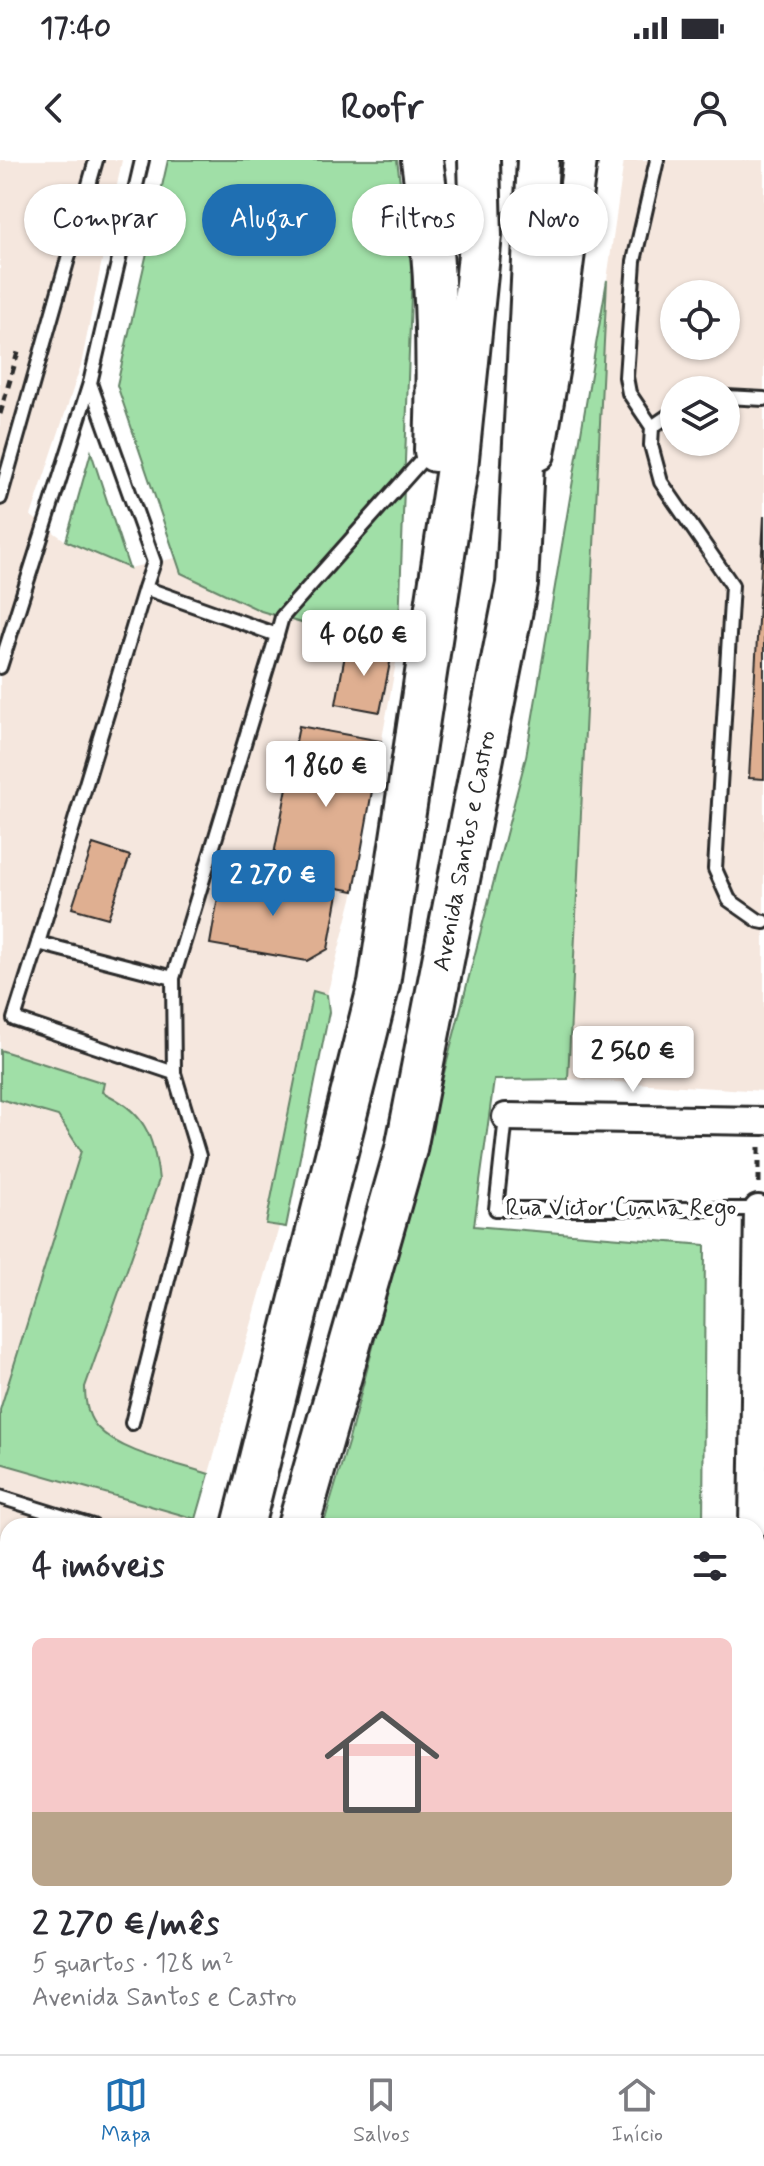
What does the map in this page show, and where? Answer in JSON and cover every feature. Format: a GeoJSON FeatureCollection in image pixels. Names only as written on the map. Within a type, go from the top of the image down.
{"type":"FeatureCollection","features":[{"type":"Feature","properties":{"kind":"main road"},"geometry":{"type":"LineString","coordinates":[[422,160],[436,320],[435,446],[423,695]]}},
{"type":"Feature","properties":{"kind":"main road"},"geometry":{"type":"LineString","coordinates":[[245,1518],[379,984],[457,468],[481,235],[479,160]]}},
{"type":"Feature","properties":{"kind":"main road","name":"Avenida Santos e Castro"},"geometry":{"type":"LineString","coordinates":[[300,1518],[406,1149],[518,571],[538,160]]}},
{"type":"Feature","properties":{"kind":"street"},"geometry":{"type":"LineString","coordinates":[[518,571],[554,360],[580,160]]}},
{"type":"Feature","properties":{"kind":"street"},"geometry":{"type":"LineString","coordinates":[[506,1117],[762,1120]]}},
{"type":"Feature","properties":{"kind":"street","name":"Rua Victor Cunha Rego"},"geometry":{"type":"LineString","coordinates":[[753,1518],[758,1209]]}},
{"type":"Feature","properties":{"kind":"lane"},"geometry":{"type":"LineString","coordinates":[[0,498],[96,160]]}},
{"type":"Feature","properties":{"kind":"lane"},"geometry":{"type":"LineString","coordinates":[[0,667],[90,383],[142,160]]}},
{"type":"Feature","properties":{"kind":"lane"},"geometry":{"type":"LineString","coordinates":[[657,160],[634,261],[626,377],[629,393],[652,427],[653,454],[661,482],[732,585],[715,869],[729,900],[764,922]]}},
{"type":"Feature","properties":{"kind":"lane"},"geometry":{"type":"LineString","coordinates":[[90,383],[154,562],[14,1019],[174,1073]]}},
{"type":"Feature","properties":{"kind":"lane"},"geometry":{"type":"LineString","coordinates":[[740,398],[764,399]]}},
{"type":"Feature","properties":{"kind":"lane"},"geometry":{"type":"LineString","coordinates":[[652,427],[660,422]]}},
{"type":"Feature","properties":{"kind":"lane"},"geometry":{"type":"LineString","coordinates":[[132,1423],[199,1156],[174,1073],[173,978],[282,617],[435,446]]}},
{"type":"Feature","properties":{"kind":"lane"},"geometry":{"type":"LineString","coordinates":[[145,588],[277,635]]}},
{"type":"Feature","properties":{"kind":"lane"},"geometry":{"type":"LineString","coordinates":[[38,943],[173,978]]}},
{"type":"Feature","properties":{"kind":"lane","name":"Rua Victor Cunha Rego"},"geometry":{"type":"LineString","coordinates":[[506,1117],[496,1209],[758,1209]]}},
{"type":"Feature","properties":{"kind":"lane"},"geometry":{"type":"LineString","coordinates":[[0,1497],[67,1518]]}},
{"type":"Feature","properties":{"kind":"path"},"geometry":{"type":"LineString","coordinates":[[758,1209],[762,1120]]}},
{"type":"Feature","properties":{"kind":"shaded area"},"geometry":{"type":"Polygon","coordinates":[[[0,160],[122,160],[117,184],[24,184],[24,256],[103,256],[81,365],[31,516],[66,541],[129,568],[175,558],[181,573],[261,611],[398,652],[354,891],[327,995],[313,991],[266,1224],[279,1227],[196,1518],[0,1518],[0,160]]]}},
{"type":"Feature","properties":{"kind":"shaded area"},"geometry":{"type":"Polygon","coordinates":[[[624,160],[764,160],[764,1091],[568,1079],[607,280],[624,160]]]}},
{"type":"Feature","properties":{"kind":"green space"},"geometry":{"type":"Polygon","coordinates":[[[168,160],[397,160],[400,184],[352,184],[352,256],[410,256],[412,269],[398,652],[261,611],[181,573],[117,385],[146,256],[186,256],[186,184],[163,184],[168,160]]]}},
{"type":"Feature","properties":{"kind":"green space"},"geometry":{"type":"Polygon","coordinates":[[[607,280],[568,1079],[494,1080],[474,1226],[705,1245],[703,1518],[325,1518],[348,1443],[526,757],[607,280]]]}},
{"type":"Feature","properties":{"kind":"green space"},"geometry":{"type":"Polygon","coordinates":[[[91,452],[129,568],[66,541],[91,452]]]}},
{"type":"Feature","properties":{"kind":"green space"},"geometry":{"type":"Polygon","coordinates":[[[313,991],[327,995],[329,1012],[286,1227],[266,1224],[313,991]]]}},
{"type":"Feature","properties":{"kind":"green space"},"geometry":{"type":"Polygon","coordinates":[[[0,1050],[104,1083],[102,1092],[128,1107],[150,1137],[159,1180],[85,1387],[85,1398],[91,1419],[108,1437],[135,1451],[209,1474],[196,1518],[0,1463],[0,1410],[81,1151],[58,1116],[0,1099],[0,1050]]]}},
{"type":"Feature","properties":{"kind":"building"},"geometry":{"type":"Polygon","coordinates":[[[764,516],[764,779],[749,778],[764,516]]]}},
{"type":"Feature","properties":{"kind":"building"},"geometry":{"type":"Polygon","coordinates":[[[347,644],[392,653],[380,712],[336,704],[347,644]]]}},
{"type":"Feature","properties":{"kind":"building"},"geometry":{"type":"Polygon","coordinates":[[[299,726],[381,741],[354,891],[270,875],[299,726]]]}},
{"type":"Feature","properties":{"kind":"building"},"geometry":{"type":"Polygon","coordinates":[[[93,844],[130,856],[108,918],[72,908],[93,844]]]}},
{"type":"Feature","properties":{"kind":"building"},"geometry":{"type":"Polygon","coordinates":[[[222,874],[338,894],[328,949],[307,961],[210,944],[222,874]]]}}]}
